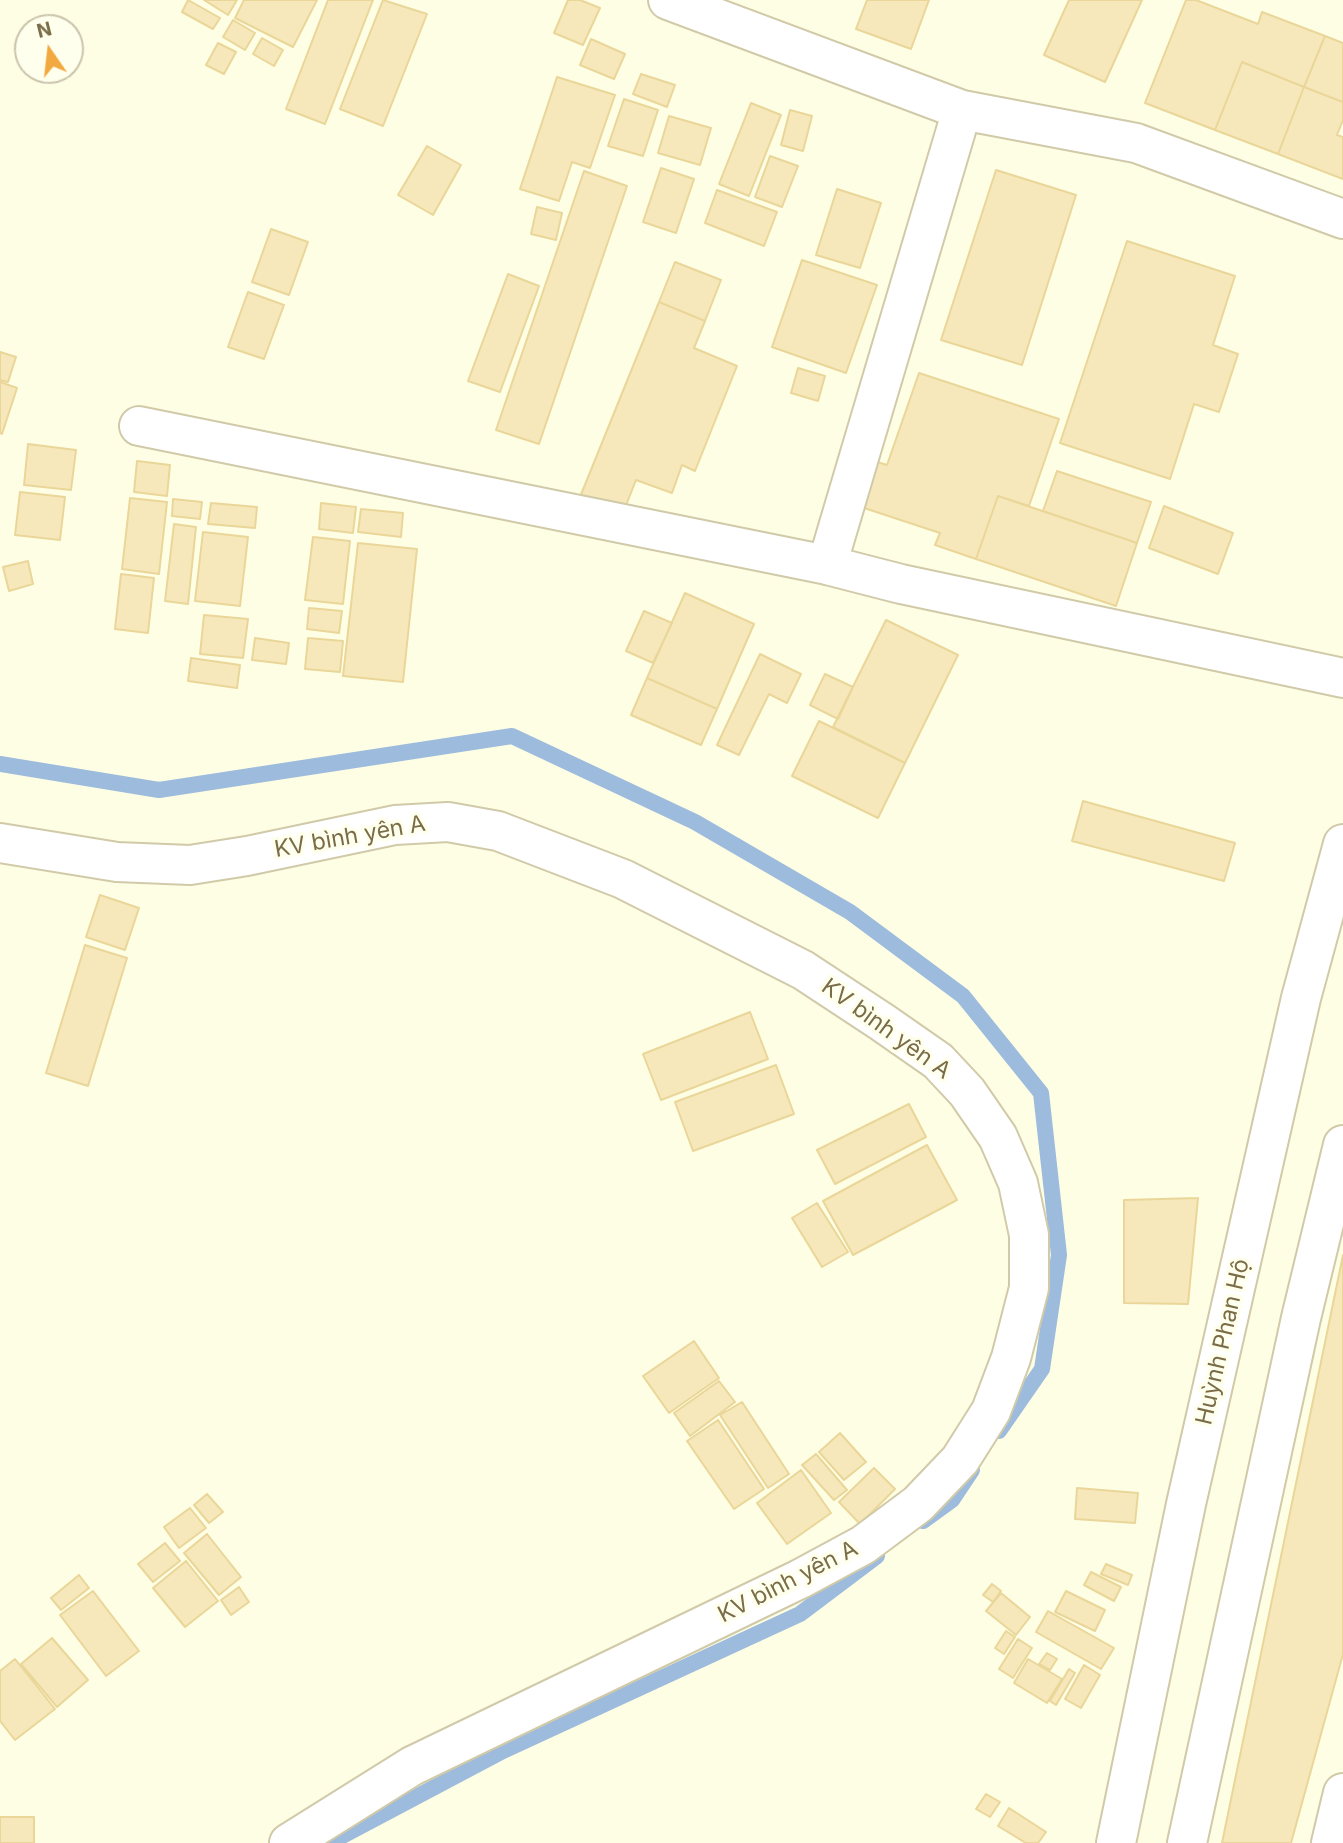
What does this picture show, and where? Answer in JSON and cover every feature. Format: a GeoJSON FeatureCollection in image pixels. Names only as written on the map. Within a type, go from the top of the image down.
{"type":"FeatureCollection","features":[{"type":"Feature","properties":{"kind":"street"},"geometry":{"type":"LineString","coordinates":[[668,0],[962,110],[1136,143],[1343,219]]}},
{"type":"Feature","properties":{"kind":"street"},"geometry":{"type":"LineString","coordinates":[[827,565],[962,110]]}},
{"type":"Feature","properties":{"kind":"street"},"geometry":{"type":"LineString","coordinates":[[139,426],[827,565],[901,584],[1343,678]]}},
{"type":"Feature","properties":{"kind":"street","name":"KV bình yên A"},"geometry":{"type":"LineString","coordinates":[[0,843],[117,862],[190,865],[396,825],[448,822],[498,831],[623,879],[803,970],[882,1022],[938,1061],[967,1092],[998,1138],[1018,1183],[1028,1235],[1029,1288],[1011,1358],[991,1411],[960,1460],[918,1504],[863,1545],[789,1584],[412,1766],[289,1843]]}},
{"type":"Feature","properties":{"kind":"street","name":"Huỳnh Phan Hộ"},"geometry":{"type":"LineString","coordinates":[[1116,1843],[1201,1437],[1301,998],[1343,844]]}},
{"type":"Feature","properties":{"kind":"street"},"geometry":{"type":"LineString","coordinates":[[1187,1843],[1301,1318],[1343,1145]]}},
{"type":"Feature","properties":{"kind":"street"},"geometry":{"type":"LineString","coordinates":[[1331,1843],[1343,1793]]}},
{"type":"Feature","properties":{"kind":"building"},"geometry":{"type":"Polygon","coordinates":[[[188,0],[220,18],[213,29],[182,12],[188,0]]]}},
{"type":"Feature","properties":{"kind":"building"},"geometry":{"type":"Polygon","coordinates":[[[204,0],[237,0],[228,15],[204,0]]]}},
{"type":"Feature","properties":{"kind":"building"},"geometry":{"type":"Polygon","coordinates":[[[244,0],[317,0],[293,47],[235,18],[244,0]]]}},
{"type":"Feature","properties":{"kind":"building"},"geometry":{"type":"Polygon","coordinates":[[[328,0],[373,0],[325,124],[286,109],[328,0]]]}},
{"type":"Feature","properties":{"kind":"building"},"geometry":{"type":"Polygon","coordinates":[[[383,0],[427,14],[383,126],[340,109],[383,0]]]}},
{"type":"Feature","properties":{"kind":"building"},"geometry":{"type":"Polygon","coordinates":[[[568,0],[580,0],[600,8],[583,45],[554,33],[568,0]]]}},
{"type":"Feature","properties":{"kind":"building"},"geometry":{"type":"Polygon","coordinates":[[[867,0],[929,0],[911,49],[856,29],[867,0]]]}},
{"type":"Feature","properties":{"kind":"building"},"geometry":{"type":"Polygon","coordinates":[[[1069,0],[1142,0],[1105,82],[1044,55],[1069,0]]]}},
{"type":"Feature","properties":{"kind":"building"},"geometry":{"type":"Polygon","coordinates":[[[1186,0],[1196,0],[1258,24],[1262,12],[1325,36],[1304,87],[1242,62],[1215,130],[1145,103],[1186,0]]]}},
{"type":"Feature","properties":{"kind":"building"},"geometry":{"type":"Polygon","coordinates":[[[233,20],[255,33],[245,50],[223,37],[233,20]]]}},
{"type":"Feature","properties":{"kind":"building"},"geometry":{"type":"Polygon","coordinates":[[[1325,36],[1343,43],[1343,102],[1304,87],[1325,36]]]}},
{"type":"Feature","properties":{"kind":"building"},"geometry":{"type":"Polygon","coordinates":[[[262,38],[283,50],[274,66],[253,54],[262,38]]]}},
{"type":"Feature","properties":{"kind":"building"},"geometry":{"type":"Polygon","coordinates":[[[591,39],[625,54],[614,79],[580,65],[591,39]]]}},
{"type":"Feature","properties":{"kind":"building"},"geometry":{"type":"Polygon","coordinates":[[[218,43],[236,52],[224,74],[206,65],[218,43]]]}},
{"type":"Feature","properties":{"kind":"building"},"geometry":{"type":"Polygon","coordinates":[[[1242,62],[1304,87],[1278,154],[1215,130],[1242,62]]]}},
{"type":"Feature","properties":{"kind":"building"},"geometry":{"type":"Polygon","coordinates":[[[641,74],[675,85],[667,107],[633,94],[641,74]]]}},
{"type":"Feature","properties":{"kind":"building"},"geometry":{"type":"Polygon","coordinates":[[[557,77],[615,95],[590,168],[572,162],[559,201],[520,189],[557,77]]]}},
{"type":"Feature","properties":{"kind":"building"},"geometry":{"type":"Polygon","coordinates":[[[1304,87],[1343,102],[1343,120],[1337,135],[1343,137],[1343,179],[1278,154],[1304,87]]]}},
{"type":"Feature","properties":{"kind":"building"},"geometry":{"type":"Polygon","coordinates":[[[624,99],[658,110],[643,156],[608,146],[624,99]]]}},
{"type":"Feature","properties":{"kind":"building"},"geometry":{"type":"Polygon","coordinates":[[[751,103],[781,115],[749,196],[719,184],[751,103]]]}},
{"type":"Feature","properties":{"kind":"building"},"geometry":{"type":"Polygon","coordinates":[[[790,110],[812,116],[803,151],[781,145],[790,110]]]}},
{"type":"Feature","properties":{"kind":"building"},"geometry":{"type":"Polygon","coordinates":[[[669,116],[711,128],[700,165],[658,153],[669,116]]]}},
{"type":"Feature","properties":{"kind":"building"},"geometry":{"type":"Polygon","coordinates":[[[427,146],[461,165],[433,215],[398,195],[427,146]]]}},
{"type":"Feature","properties":{"kind":"building"},"geometry":{"type":"Polygon","coordinates":[[[770,156],[798,166],[782,207],[755,197],[770,156]]]}},
{"type":"Feature","properties":{"kind":"building"},"geometry":{"type":"Polygon","coordinates":[[[661,168],[694,179],[676,233],[643,222],[661,168]]]}},
{"type":"Feature","properties":{"kind":"building"},"geometry":{"type":"Polygon","coordinates":[[[996,170],[1076,195],[1022,365],[941,340],[996,170]]]}},
{"type":"Feature","properties":{"kind":"building"},"geometry":{"type":"Polygon","coordinates":[[[584,171],[627,186],[539,444],[496,430],[584,171]]]}},
{"type":"Feature","properties":{"kind":"building"},"geometry":{"type":"Polygon","coordinates":[[[837,189],[881,203],[860,268],[816,255],[837,189]]]}},
{"type":"Feature","properties":{"kind":"building"},"geometry":{"type":"Polygon","coordinates":[[[717,190],[777,212],[764,246],[705,223],[717,190]]]}},
{"type":"Feature","properties":{"kind":"building"},"geometry":{"type":"Polygon","coordinates":[[[537,207],[562,213],[556,240],[531,234],[537,207]]]}},
{"type":"Feature","properties":{"kind":"building"},"geometry":{"type":"Polygon","coordinates":[[[271,229],[308,242],[289,295],[252,282],[271,229]]]}},
{"type":"Feature","properties":{"kind":"building"},"geometry":{"type":"Polygon","coordinates":[[[1127,241],[1235,276],[1213,345],[1238,354],[1219,412],[1194,404],[1170,479],[1060,443],[1127,241]]]}},
{"type":"Feature","properties":{"kind":"building"},"geometry":{"type":"Polygon","coordinates":[[[802,260],[877,285],[846,373],[772,347],[802,260]]]}},
{"type":"Feature","properties":{"kind":"building"},"geometry":{"type":"Polygon","coordinates":[[[675,262],[721,280],[705,321],[659,302],[675,262]]]}},
{"type":"Feature","properties":{"kind":"building"},"geometry":{"type":"Polygon","coordinates":[[[508,274],[539,286],[500,392],[468,381],[508,274]]]}},
{"type":"Feature","properties":{"kind":"building"},"geometry":{"type":"Polygon","coordinates":[[[248,292],[284,305],[264,359],[228,347],[248,292]]]}},
{"type":"Feature","properties":{"kind":"building"},"geometry":{"type":"Polygon","coordinates":[[[659,302],[705,321],[694,348],[737,366],[695,471],[682,465],[672,493],[636,480],[623,513],[580,497],[659,302]]]}},
{"type":"Feature","properties":{"kind":"building"},"geometry":{"type":"Polygon","coordinates":[[[0,352],[16,357],[8,382],[0,380],[0,352]]]}},
{"type":"Feature","properties":{"kind":"building"},"geometry":{"type":"Polygon","coordinates":[[[798,368],[825,376],[818,401],[791,393],[798,368]]]}},
{"type":"Feature","properties":{"kind":"building"},"geometry":{"type":"Polygon","coordinates":[[[919,373],[1059,419],[1029,506],[998,496],[976,559],[935,545],[940,533],[855,505],[871,460],[887,465],[919,373]]]}},
{"type":"Feature","properties":{"kind":"building"},"geometry":{"type":"Polygon","coordinates":[[[0,382],[17,388],[2,434],[0,433],[0,382]]]}},
{"type":"Feature","properties":{"kind":"building"},"geometry":{"type":"Polygon","coordinates":[[[28,444],[76,450],[71,490],[24,485],[28,444]]]}},
{"type":"Feature","properties":{"kind":"building"},"geometry":{"type":"Polygon","coordinates":[[[137,461],[170,465],[167,496],[134,492],[137,461]]]}},
{"type":"Feature","properties":{"kind":"building"},"geometry":{"type":"Polygon","coordinates":[[[1057,471],[1151,502],[1137,543],[1043,511],[1057,471]]]}},
{"type":"Feature","properties":{"kind":"building"},"geometry":{"type":"Polygon","coordinates":[[[20,492],[65,497],[60,540],[15,535],[20,492]]]}},
{"type":"Feature","properties":{"kind":"building"},"geometry":{"type":"Polygon","coordinates":[[[998,496],[1137,543],[1116,606],[976,559],[998,496]]]}},
{"type":"Feature","properties":{"kind":"building"},"geometry":{"type":"Polygon","coordinates":[[[130,498],[167,502],[159,574],[122,569],[130,498]]]}},
{"type":"Feature","properties":{"kind":"building"},"geometry":{"type":"Polygon","coordinates":[[[173,499],[202,502],[200,519],[172,516],[173,499]]]}},
{"type":"Feature","properties":{"kind":"building"},"geometry":{"type":"Polygon","coordinates":[[[211,503],[257,507],[255,528],[208,524],[211,503]]]}},
{"type":"Feature","properties":{"kind":"building"},"geometry":{"type":"Polygon","coordinates":[[[321,503],[356,507],[353,533],[319,529],[321,503]]]}},
{"type":"Feature","properties":{"kind":"building"},"geometry":{"type":"Polygon","coordinates":[[[1164,506],[1233,533],[1218,574],[1149,548],[1164,506]]]}},
{"type":"Feature","properties":{"kind":"building"},"geometry":{"type":"Polygon","coordinates":[[[361,509],[403,513],[401,537],[358,532],[361,509]]]}},
{"type":"Feature","properties":{"kind":"building"},"geometry":{"type":"Polygon","coordinates":[[[174,524],[196,527],[188,604],[165,601],[174,524]]]}},
{"type":"Feature","properties":{"kind":"building"},"geometry":{"type":"Polygon","coordinates":[[[203,532],[248,537],[240,606],[195,601],[203,532]]]}},
{"type":"Feature","properties":{"kind":"building"},"geometry":{"type":"Polygon","coordinates":[[[313,537],[350,541],[343,604],[305,600],[313,537]]]}},
{"type":"Feature","properties":{"kind":"building"},"geometry":{"type":"Polygon","coordinates":[[[358,543],[417,549],[403,682],[343,676],[358,543]]]}},
{"type":"Feature","properties":{"kind":"building"},"geometry":{"type":"Polygon","coordinates":[[[28,561],[33,584],[9,591],[3,567],[28,561]]]}},
{"type":"Feature","properties":{"kind":"building"},"geometry":{"type":"Polygon","coordinates":[[[121,574],[154,578],[148,633],[115,629],[121,574]]]}},
{"type":"Feature","properties":{"kind":"building"},"geometry":{"type":"Polygon","coordinates":[[[685,593],[754,624],[717,709],[647,678],[685,593]]]}},
{"type":"Feature","properties":{"kind":"building"},"geometry":{"type":"Polygon","coordinates":[[[309,608],[342,611],[339,633],[307,629],[309,608]]]}},
{"type":"Feature","properties":{"kind":"building"},"geometry":{"type":"Polygon","coordinates":[[[644,611],[672,623],[653,663],[626,651],[644,611]]]}},
{"type":"Feature","properties":{"kind":"building"},"geometry":{"type":"Polygon","coordinates":[[[204,615],[248,619],[243,658],[200,654],[204,615]]]}},
{"type":"Feature","properties":{"kind":"building"},"geometry":{"type":"Polygon","coordinates":[[[886,620],[958,655],[905,763],[833,727],[886,620]]]}},
{"type":"Feature","properties":{"kind":"building"},"geometry":{"type":"Polygon","coordinates":[[[255,638],[289,643],[286,664],[252,660],[255,638]]]}},
{"type":"Feature","properties":{"kind":"building"},"geometry":{"type":"Polygon","coordinates":[[[308,638],[343,641],[340,672],[305,669],[308,638]]]}},
{"type":"Feature","properties":{"kind":"building"},"geometry":{"type":"Polygon","coordinates":[[[760,654],[801,674],[787,703],[769,694],[739,755],[717,745],[760,654]]]}},
{"type":"Feature","properties":{"kind":"building"},"geometry":{"type":"Polygon","coordinates":[[[191,658],[240,665],[237,688],[188,681],[191,658]]]}},
{"type":"Feature","properties":{"kind":"building"},"geometry":{"type":"Polygon","coordinates":[[[825,674],[853,687],[838,719],[810,705],[825,674]]]}},
{"type":"Feature","properties":{"kind":"building"},"geometry":{"type":"Polygon","coordinates":[[[647,678],[717,709],[701,745],[631,715],[647,678]]]}},
{"type":"Feature","properties":{"kind":"building"},"geometry":{"type":"Polygon","coordinates":[[[819,721],[905,763],[878,818],[792,776],[819,721]]]}},
{"type":"Feature","properties":{"kind":"building"},"geometry":{"type":"Polygon","coordinates":[[[1083,801],[1235,843],[1224,881],[1072,841],[1083,801]]]}},
{"type":"Feature","properties":{"kind":"building"},"geometry":{"type":"Polygon","coordinates":[[[100,895],[139,908],[125,950],[86,937],[100,895]]]}},
{"type":"Feature","properties":{"kind":"building"},"geometry":{"type":"Polygon","coordinates":[[[85,945],[127,958],[88,1086],[46,1073],[85,945]]]}},
{"type":"Feature","properties":{"kind":"building"},"geometry":{"type":"Polygon","coordinates":[[[750,1012],[768,1059],[661,1100],[643,1054],[750,1012]]]}},
{"type":"Feature","properties":{"kind":"building"},"geometry":{"type":"Polygon","coordinates":[[[776,1065],[794,1114],[693,1151],[675,1102],[776,1065]]]}},
{"type":"Feature","properties":{"kind":"building"},"geometry":{"type":"Polygon","coordinates":[[[909,1104],[926,1137],[835,1184],[817,1150],[909,1104]]]}},
{"type":"Feature","properties":{"kind":"building"},"geometry":{"type":"Polygon","coordinates":[[[927,1145],[957,1200],[853,1255],[823,1201],[927,1145]]]}},
{"type":"Feature","properties":{"kind":"building"},"geometry":{"type":"Polygon","coordinates":[[[1198,1198],[1188,1304],[1124,1303],[1124,1200],[1198,1198]]]}},
{"type":"Feature","properties":{"kind":"building"},"geometry":{"type":"Polygon","coordinates":[[[817,1203],[848,1252],[822,1267],[792,1218],[817,1203]]]}},
{"type":"Feature","properties":{"kind":"building"},"geometry":{"type":"Polygon","coordinates":[[[1343,1255],[1343,1654],[1291,1843],[1222,1843],[1343,1255]]]}},
{"type":"Feature","properties":{"kind":"building"},"geometry":{"type":"Polygon","coordinates":[[[694,1341],[719,1378],[669,1413],[643,1376],[694,1341]]]}},
{"type":"Feature","properties":{"kind":"building"},"geometry":{"type":"Polygon","coordinates":[[[719,1381],[735,1402],[690,1436],[674,1413],[719,1381]]]}},
{"type":"Feature","properties":{"kind":"building"},"geometry":{"type":"Polygon","coordinates":[[[742,1402],[789,1474],[768,1488],[720,1415],[742,1402]]]}},
{"type":"Feature","properties":{"kind":"building"},"geometry":{"type":"Polygon","coordinates":[[[718,1420],[764,1489],[734,1509],[687,1441],[718,1420]]]}},
{"type":"Feature","properties":{"kind":"building"},"geometry":{"type":"Polygon","coordinates":[[[840,1433],[866,1462],[844,1480],[819,1452],[840,1433]]]}},
{"type":"Feature","properties":{"kind":"building"},"geometry":{"type":"Polygon","coordinates":[[[816,1454],[847,1490],[834,1500],[802,1465],[816,1454]]]}},
{"type":"Feature","properties":{"kind":"building"},"geometry":{"type":"Polygon","coordinates":[[[874,1468],[895,1489],[860,1524],[839,1502],[874,1468]]]}},
{"type":"Feature","properties":{"kind":"building"},"geometry":{"type":"Polygon","coordinates":[[[801,1470],[831,1513],[787,1544],[757,1503],[801,1470]]]}},
{"type":"Feature","properties":{"kind":"building"},"geometry":{"type":"Polygon","coordinates":[[[1077,1488],[1138,1493],[1135,1523],[1075,1519],[1077,1488]]]}},
{"type":"Feature","properties":{"kind":"building"},"geometry":{"type":"Polygon","coordinates":[[[207,1494],[223,1512],[209,1523],[194,1505],[207,1494]]]}},
{"type":"Feature","properties":{"kind":"building"},"geometry":{"type":"Polygon","coordinates":[[[190,1508],[206,1528],[179,1548],[164,1527],[190,1508]]]}},
{"type":"Feature","properties":{"kind":"building"},"geometry":{"type":"Polygon","coordinates":[[[207,1534],[241,1577],[219,1595],[184,1553],[207,1534]]]}},
{"type":"Feature","properties":{"kind":"building"},"geometry":{"type":"Polygon","coordinates":[[[165,1543],[180,1561],[153,1582],[138,1564],[165,1543]]]}},
{"type":"Feature","properties":{"kind":"building"},"geometry":{"type":"Polygon","coordinates":[[[186,1561],[218,1601],[185,1627],[153,1588],[186,1561]]]}},
{"type":"Feature","properties":{"kind":"building"},"geometry":{"type":"Polygon","coordinates":[[[1106,1564],[1132,1575],[1128,1585],[1101,1574],[1106,1564]]]}},
{"type":"Feature","properties":{"kind":"building"},"geometry":{"type":"Polygon","coordinates":[[[1091,1572],[1121,1587],[1114,1601],[1084,1585],[1091,1572]]]}},
{"type":"Feature","properties":{"kind":"building"},"geometry":{"type":"Polygon","coordinates":[[[79,1575],[89,1588],[61,1610],[51,1598],[79,1575]]]}},
{"type":"Feature","properties":{"kind":"building"},"geometry":{"type":"Polygon","coordinates":[[[992,1584],[1001,1591],[993,1602],[983,1595],[992,1584]]]}},
{"type":"Feature","properties":{"kind":"building"},"geometry":{"type":"Polygon","coordinates":[[[239,1587],[249,1602],[231,1615],[221,1600],[239,1587]]]}},
{"type":"Feature","properties":{"kind":"building"},"geometry":{"type":"Polygon","coordinates":[[[93,1591],[139,1651],[106,1676],[60,1615],[93,1591]]]}},
{"type":"Feature","properties":{"kind":"building"},"geometry":{"type":"Polygon","coordinates":[[[1066,1591],[1105,1610],[1095,1631],[1055,1612],[1066,1591]]]}},
{"type":"Feature","properties":{"kind":"building"},"geometry":{"type":"Polygon","coordinates":[[[1001,1593],[1030,1617],[1016,1635],[986,1611],[1001,1593]]]}},
{"type":"Feature","properties":{"kind":"building"},"geometry":{"type":"Polygon","coordinates":[[[1048,1611],[1114,1648],[1101,1669],[1036,1632],[1048,1611]]]}},
{"type":"Feature","properties":{"kind":"building"},"geometry":{"type":"Polygon","coordinates":[[[1006,1631],[1015,1637],[1004,1654],[995,1648],[1006,1631]]]}},
{"type":"Feature","properties":{"kind":"building"},"geometry":{"type":"Polygon","coordinates":[[[52,1638],[88,1680],[57,1707],[21,1664],[52,1638]]]}},
{"type":"Feature","properties":{"kind":"building"},"geometry":{"type":"Polygon","coordinates":[[[1018,1639],[1032,1648],[1013,1678],[999,1669],[1018,1639]]]}},
{"type":"Feature","properties":{"kind":"building"},"geometry":{"type":"Polygon","coordinates":[[[1047,1653],[1057,1659],[1050,1670],[1039,1664],[1047,1653]]]}},
{"type":"Feature","properties":{"kind":"building"},"geometry":{"type":"Polygon","coordinates":[[[15,1659],[55,1709],[15,1740],[0,1721],[0,1671],[15,1659]]]}},
{"type":"Feature","properties":{"kind":"building"},"geometry":{"type":"Polygon","coordinates":[[[1028,1659],[1062,1679],[1047,1703],[1014,1683],[1028,1659]]]}},
{"type":"Feature","properties":{"kind":"building"},"geometry":{"type":"Polygon","coordinates":[[[1084,1665],[1100,1675],[1081,1708],[1065,1699],[1084,1665]]]}},
{"type":"Feature","properties":{"kind":"building"},"geometry":{"type":"Polygon","coordinates":[[[1069,1669],[1075,1673],[1056,1705],[1050,1701],[1069,1669]]]}},
{"type":"Feature","properties":{"kind":"building"},"geometry":{"type":"Polygon","coordinates":[[[986,1794],[1000,1802],[990,1817],[976,1809],[986,1794]]]}},
{"type":"Feature","properties":{"kind":"building"},"geometry":{"type":"Polygon","coordinates":[[[1009,1808],[1046,1832],[1038,1843],[1026,1843],[998,1826],[1009,1808]]]}},
{"type":"Feature","properties":{"kind":"building"},"geometry":{"type":"Polygon","coordinates":[[[0,1817],[34,1817],[34,1843],[0,1843],[0,1817]]]}},
{"type":"Feature","properties":{"kind":"waterway"},"geometry":{"type":"LineString","coordinates":[[0,764],[159,790],[512,736],[695,822],[850,912],[963,996],[1041,1093],[1059,1255],[1042,1369],[999,1431]]}},
{"type":"Feature","properties":{"kind":"waterway"},"geometry":{"type":"LineString","coordinates":[[923,1521],[952,1500],[972,1470]]}},
{"type":"Feature","properties":{"kind":"waterway"},"geometry":{"type":"LineString","coordinates":[[329,1843],[503,1751],[800,1614],[877,1556]]}}]}
